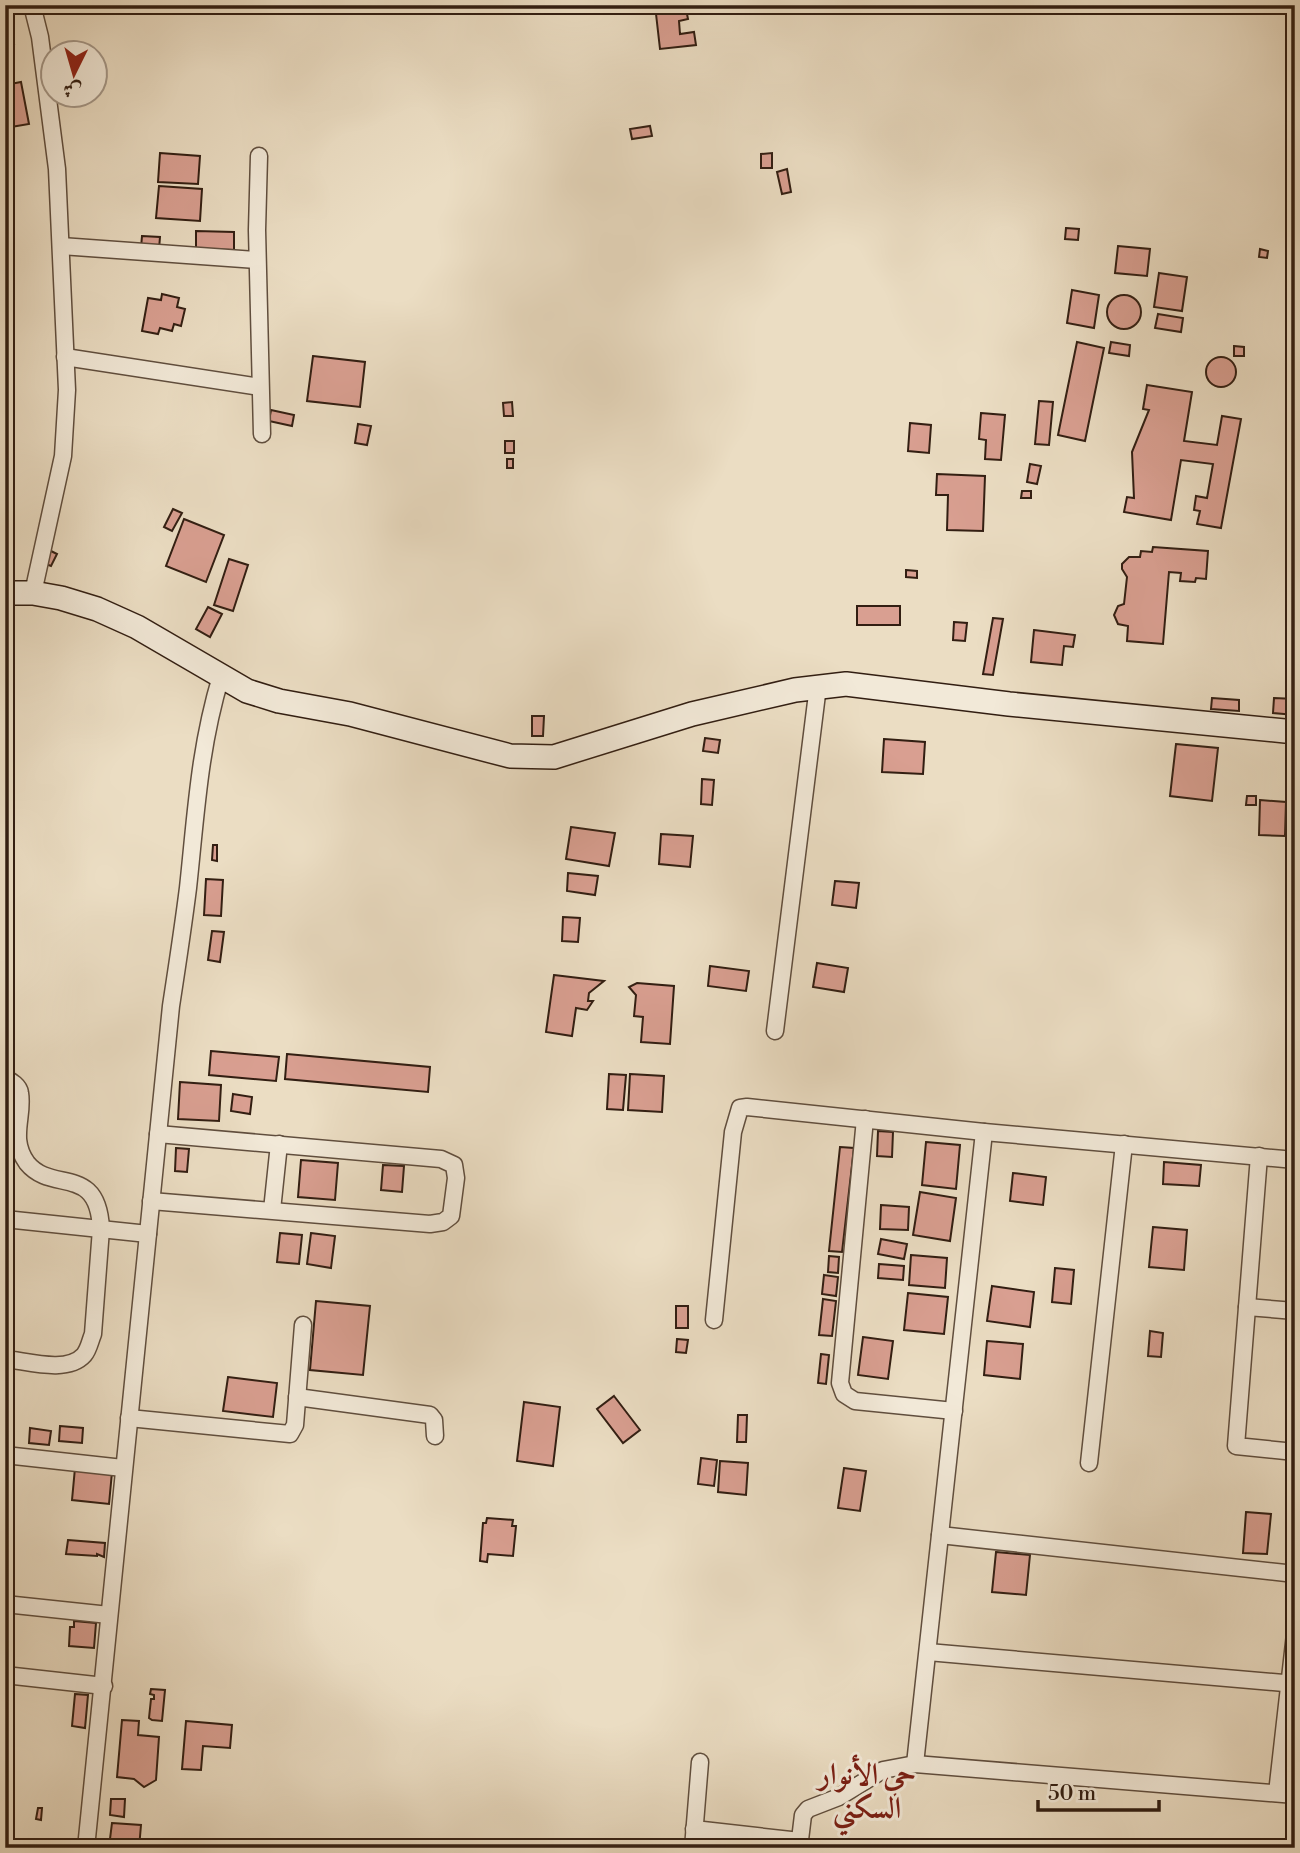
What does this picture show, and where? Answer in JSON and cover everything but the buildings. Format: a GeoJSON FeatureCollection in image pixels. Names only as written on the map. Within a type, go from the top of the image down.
{"type":"FeatureCollection","features":[{"type":"Feature","properties":{"kind":"street"},"geometry":{"type":"LineString","coordinates":[[33,5],[40,37],[57,170],[67,390],[63,456],[33,593]]}},
{"type":"Feature","properties":{"kind":"street"},"geometry":{"type":"LineString","coordinates":[[259,156],[257,260],[262,434]]}},
{"type":"Feature","properties":{"kind":"street"},"geometry":{"type":"LineString","coordinates":[[61,246],[257,260]]}},
{"type":"Feature","properties":{"kind":"street"},"geometry":{"type":"LineString","coordinates":[[65,357],[260,387]]}},
{"type":"Feature","properties":{"kind":"street"},"geometry":{"type":"LineString","coordinates":[[5,593],[33,593],[97,609],[137,627],[247,691],[279,701],[349,714],[510,756],[554,757],[582,751],[692,714],[818,686],[846,684],[1009,704],[1295,732]]}},
{"type":"Feature","properties":{"kind":"street"},"geometry":{"type":"LineString","coordinates":[[86,1848],[171,1006],[208,718],[221,676]]}},
{"type":"Feature","properties":{"kind":"street"},"geometry":{"type":"LineString","coordinates":[[775,1031],[818,686]]}},
{"type":"Feature","properties":{"kind":"street"},"geometry":{"type":"LineString","coordinates":[[5,1079],[16,1085],[20,1093],[18,1141],[28,1164],[40,1173],[76,1184],[89,1192],[101,1213],[93,1334],[88,1349],[73,1363],[57,1365],[5,1359]]}},
{"type":"Feature","properties":{"kind":"street"},"geometry":{"type":"LineString","coordinates":[[714,1320],[733,1132],[740,1108],[1295,1160]]}},
{"type":"Feature","properties":{"kind":"street"},"geometry":{"type":"LineString","coordinates":[[865,1119],[840,1383],[844,1394],[855,1401],[954,1411]]}},
{"type":"Feature","properties":{"kind":"street"},"geometry":{"type":"LineString","coordinates":[[915,1764],[984,1132]]}},
{"type":"Feature","properties":{"kind":"street"},"geometry":{"type":"LineString","coordinates":[[151,1201],[430,1224],[443,1222],[451,1216],[456,1178],[454,1165],[441,1159],[158,1134]]}},
{"type":"Feature","properties":{"kind":"street"},"geometry":{"type":"LineString","coordinates":[[272,1210],[279,1144]]}},
{"type":"Feature","properties":{"kind":"street"},"geometry":{"type":"LineString","coordinates":[[1090,1463],[1124,1144]]}},
{"type":"Feature","properties":{"kind":"street"},"geometry":{"type":"LineString","coordinates":[[1259,1156],[1236,1446],[1295,1452]]}},
{"type":"Feature","properties":{"kind":"street"},"geometry":{"type":"LineString","coordinates":[[5,1219],[148,1234]]}},
{"type":"Feature","properties":{"kind":"street"},"geometry":{"type":"LineString","coordinates":[[1247,1307],[1295,1311]]}},
{"type":"Feature","properties":{"kind":"street"},"geometry":{"type":"LineString","coordinates":[[129,1418],[290,1434],[295,1425],[303,1325]]}},
{"type":"Feature","properties":{"kind":"street"},"geometry":{"type":"LineString","coordinates":[[5,1371],[23,1361]]}},
{"type":"Feature","properties":{"kind":"street"},"geometry":{"type":"LineString","coordinates":[[297,1397],[430,1415],[434,1420],[435,1436]]}},
{"type":"Feature","properties":{"kind":"street"},"geometry":{"type":"LineString","coordinates":[[5,1455],[123,1468]]}},
{"type":"Feature","properties":{"kind":"street"},"geometry":{"type":"LineString","coordinates":[[940,1535],[1295,1574]]}},
{"type":"Feature","properties":{"kind":"street"},"geometry":{"type":"LineString","coordinates":[[5,1604],[109,1615]]}},
{"type":"Feature","properties":{"kind":"street"},"geometry":{"type":"LineString","coordinates":[[1277,1793],[1292,1683],[1295,1634]]}},
{"type":"Feature","properties":{"kind":"street"},"geometry":{"type":"LineString","coordinates":[[928,1651],[1292,1683]]}},
{"type":"Feature","properties":{"kind":"street"},"geometry":{"type":"LineString","coordinates":[[5,1675],[104,1686]]}},
{"type":"Feature","properties":{"kind":"street"},"geometry":{"type":"LineString","coordinates":[[693,1848],[700,1762]]}},
{"type":"Feature","properties":{"kind":"street"},"geometry":{"type":"LineString","coordinates":[[695,1829],[800,1844],[803,1815],[808,1809],[848,1792],[883,1770],[915,1764],[1295,1795]]}},
{"type":"Feature","properties":{"kind":"district","name":"حي الأنوار السكني"},"geometry":{"type":"Point","coordinates":[867,1792]}}]}
